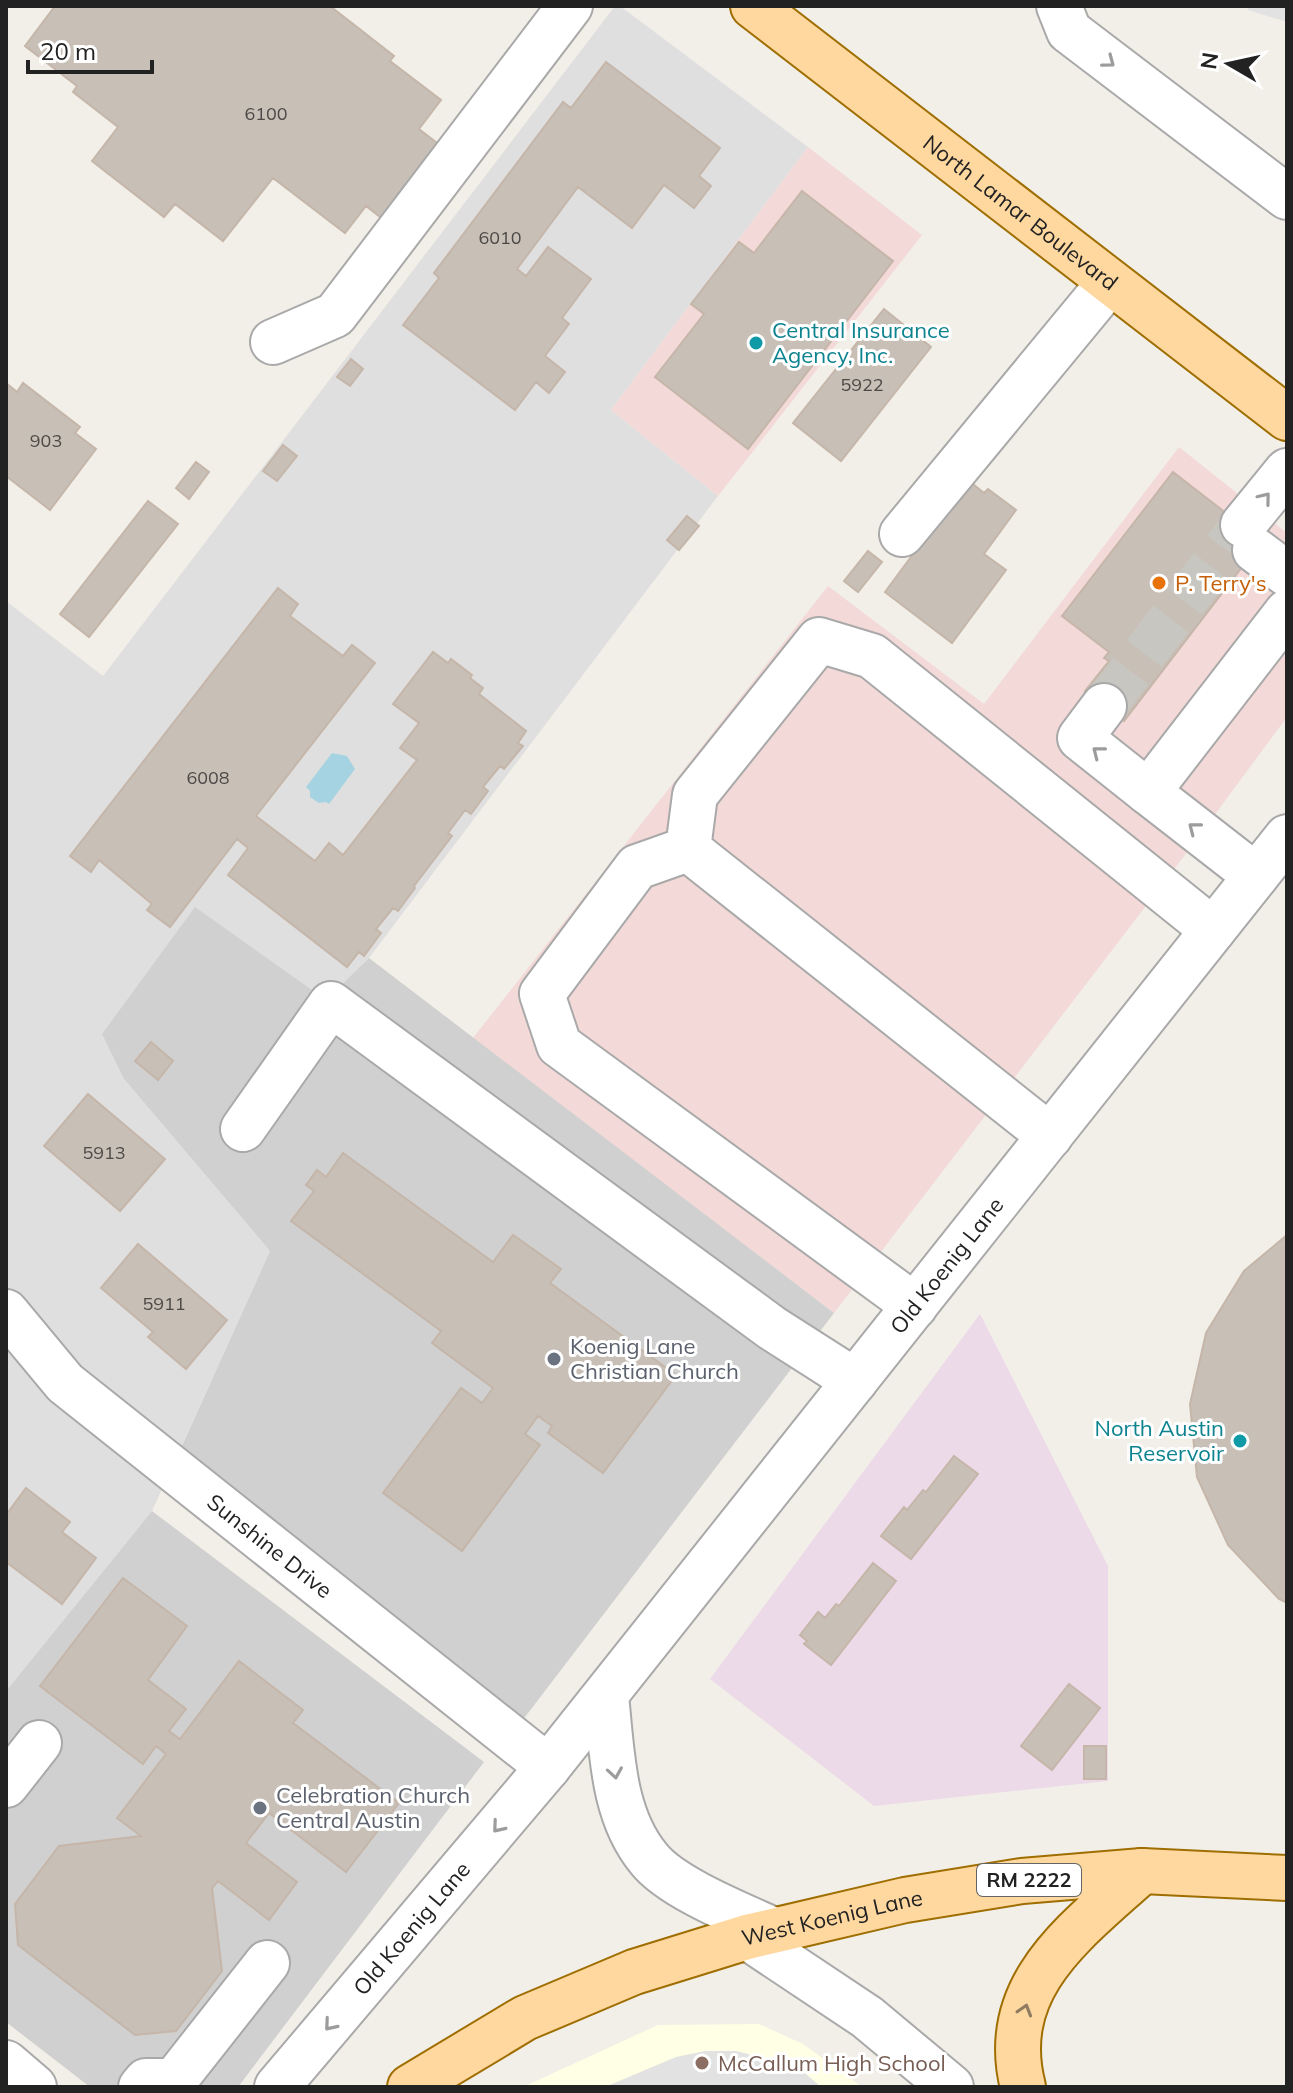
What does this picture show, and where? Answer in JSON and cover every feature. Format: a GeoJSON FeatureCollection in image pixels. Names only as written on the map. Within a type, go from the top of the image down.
{"type":"FeatureCollection","features":[{"type":"Feature","properties":{"kind":"main road","name":"North Lamar Boulevard"},"geometry":{"type":"LineString","coordinates":[[753,6],[1287,418]]}},
{"type":"Feature","properties":{"kind":"main road","name":"West Koenig Lane"},"geometry":{"type":"LineString","coordinates":[[410,2087],[525,2018],[634,1972],[762,1934],[905,1900],[1022,1881],[1142,1871],[1287,1878]]}},
{"type":"Feature","properties":{"kind":"main road"},"geometry":{"type":"LineString","coordinates":[[1023,2087],[1018,2069],[1020,2025],[1038,1977],[1058,1950],[1142,1871]]}},
{"type":"Feature","properties":{"kind":"street"},"geometry":{"type":"LineString","coordinates":[[273,342],[335,315],[570,6]]}},
{"type":"Feature","properties":{"kind":"street"},"geometry":{"type":"LineString","coordinates":[[1059,6],[1069,31],[1287,197]]}},
{"type":"Feature","properties":{"kind":"street"},"geometry":{"type":"LineString","coordinates":[[902,534],[1110,282]]}},
{"type":"Feature","properties":{"kind":"street"},"geometry":{"type":"LineString","coordinates":[[1262,550],[1287,471]]}},
{"type":"Feature","properties":{"kind":"street"},"geometry":{"type":"LineString","coordinates":[[1148,792],[1287,612]]}},
{"type":"Feature","properties":{"kind":"street"},"geometry":{"type":"LineString","coordinates":[[688,849],[695,795],[819,640],[872,656],[1213,930]]}},
{"type":"Feature","properties":{"kind":"street"},"geometry":{"type":"LineString","coordinates":[[1104,706],[1080,738],[1256,876]]}},
{"type":"Feature","properties":{"kind":"street","name":"Old Koenig Lane"},"geometry":{"type":"LineString","coordinates":[[277,2087],[606,1696],[1287,837]]}},
{"type":"Feature","properties":{"kind":"street"},"geometry":{"type":"LineString","coordinates":[[688,849],[1050,1136]]}},
{"type":"Feature","properties":{"kind":"street"},"geometry":{"type":"LineString","coordinates":[[688,849],[637,867],[542,994],[559,1045],[915,1306]]}},
{"type":"Feature","properties":{"kind":"street"},"geometry":{"type":"LineString","coordinates":[[243,1129],[331,1004],[772,1328],[855,1381]]}},
{"type":"Feature","properties":{"kind":"street","name":"Sunshine Drive"},"geometry":{"type":"LineString","coordinates":[[6,1312],[65,1383],[548,1767]]}},
{"type":"Feature","properties":{"kind":"street"},"geometry":{"type":"LineString","coordinates":[[606,1696],[615,1779],[627,1824],[650,1861],[689,1890],[762,1934],[951,2087]]}},
{"type":"Feature","properties":{"kind":"street"},"geometry":{"type":"LineString","coordinates":[[6,1785],[39,1743]]}},
{"type":"Feature","properties":{"kind":"street"},"geometry":{"type":"LineString","coordinates":[[141,2087],[146,2081],[174,2081],[267,1963]]}},
{"type":"Feature","properties":{"kind":"street"},"geometry":{"type":"LineString","coordinates":[[6,2063],[34,2087]]}},
{"type":"Feature","properties":{"kind":"shaded area"},"geometry":{"type":"Polygon","coordinates":[[[615,6],[620,6],[808,147],[611,410],[718,496],[369,958],[327,1000],[124,1079],[270,1251],[152,1511],[6,1691],[6,601],[103,676],[615,6]]]}},
{"type":"Feature","properties":{"kind":"shaded area"},"geometry":{"type":"Polygon","coordinates":[[[1249,6],[1287,6],[1287,22],[1248,10],[1249,6]]]}},
{"type":"Feature","properties":{"kind":"shaded area","name":"Central Insurance Agency, Inc."},"geometry":{"type":"Polygon","coordinates":[[[808,147],[922,235],[718,496],[611,410],[808,147]]]}},
{"type":"Feature","properties":{"kind":"shaded area"},"geometry":{"type":"Polygon","coordinates":[[[1179,447],[1287,533],[1287,717],[834,1313],[473,1038],[828,586],[984,704],[1179,447]]]}},
{"type":"Feature","properties":{"kind":"shaded area"},"geometry":{"type":"Polygon","coordinates":[[[195,907],[326,1000],[369,958],[834,1313],[522,1721],[180,1450],[270,1251],[124,1079],[102,1034],[195,907]]]}},
{"type":"Feature","properties":{"kind":"shaded area"},"geometry":{"type":"Polygon","coordinates":[[[980,1314],[1108,1566],[1108,1781],[874,1806],[710,1679],[980,1314]]]}},
{"type":"Feature","properties":{"kind":"shaded area"},"geometry":{"type":"Polygon","coordinates":[[[152,1511],[484,1762],[238,2087],[90,2087],[6,2022],[6,1691],[152,1511]]]}},
{"type":"Feature","properties":{"kind":"shaded area","name":"McCallum High School"},"geometry":{"type":"Polygon","coordinates":[[[759,2024],[803,2044],[862,2087],[523,2087],[658,2025],[759,2024]]]}},
{"type":"Feature","properties":{"kind":"shaded area"},"geometry":{"type":"Polygon","coordinates":[[[705,2051],[736,2051],[798,2067],[821,2087],[605,2087],[676,2057],[705,2051]]]}},
{"type":"Feature","properties":{"kind":"water"},"geometry":{"type":"Polygon","coordinates":[[[332,753],[347,756],[355,769],[329,804],[319,803],[310,797],[306,787],[332,753]]]}},
{"type":"Feature","properties":{"kind":"building"},"geometry":{"type":"Polygon","coordinates":[[[55,6],[330,6],[394,56],[390,61],[441,100],[419,129],[446,150],[389,224],[366,206],[345,233],[273,178],[223,241],[175,204],[164,217],[92,161],[118,127],[73,92],[77,86],[25,46],[55,6]]]}},
{"type":"Feature","properties":{"kind":"building"},"geometry":{"type":"Polygon","coordinates":[[[606,62],[720,148],[699,176],[711,186],[694,208],[664,185],[632,228],[578,187],[517,269],[526,276],[548,247],[591,279],[562,318],[569,324],[545,356],[565,372],[549,393],[536,382],[515,410],[403,325],[439,278],[434,273],[563,102],[571,108],[606,62]]]}},
{"type":"Feature","properties":{"kind":"building","name":"Central Insurance Agency, Inc."},"geometry":{"type":"Polygon","coordinates":[[[802,191],[893,261],[748,449],[655,377],[704,314],[691,304],[739,242],[754,253],[802,191]]]}},
{"type":"Feature","properties":{"kind":"building"},"geometry":{"type":"Polygon","coordinates":[[[884,309],[931,347],[841,461],[793,423],[884,309]]]}},
{"type":"Feature","properties":{"kind":"building"},"geometry":{"type":"Polygon","coordinates":[[[351,359],[363,369],[350,386],[337,377],[351,359]]]}},
{"type":"Feature","properties":{"kind":"building"},"geometry":{"type":"Polygon","coordinates":[[[6,383],[17,392],[23,383],[80,427],[75,433],[96,449],[50,510],[6,476],[6,383]]]}},
{"type":"Feature","properties":{"kind":"building"},"geometry":{"type":"Polygon","coordinates":[[[283,445],[297,456],[277,481],[263,471],[283,445]]]}},
{"type":"Feature","properties":{"kind":"building"},"geometry":{"type":"Polygon","coordinates":[[[196,462],[209,472],[189,499],[176,488],[196,462]]]}},
{"type":"Feature","properties":{"kind":"building","name":"P. Terry's"},"geometry":{"type":"Polygon","coordinates":[[[1173,472],[1262,541],[1124,721],[1085,691],[1109,661],[1104,658],[1109,652],[1062,616],[1173,472]]]}},
{"type":"Feature","properties":{"kind":"building"},"geometry":{"type":"Polygon","coordinates":[[[968,480],[984,493],[988,489],[1016,510],[984,554],[1006,570],[952,643],[885,592],[968,480]]]}},
{"type":"Feature","properties":{"kind":"building"},"geometry":{"type":"Polygon","coordinates":[[[148,501],[178,524],[89,637],[60,614],[148,501]]]}},
{"type":"Feature","properties":{"kind":"building"},"geometry":{"type":"Polygon","coordinates":[[[687,516],[699,526],[679,550],[667,540],[687,516]]]}},
{"type":"Feature","properties":{"kind":"building"},"geometry":{"type":"Polygon","coordinates":[[[868,551],[882,562],[858,592],[844,581],[868,551]]]}},
{"type":"Feature","properties":{"kind":"building"},"geometry":{"type":"Polygon","coordinates":[[[278,588],[298,604],[290,616],[343,656],[352,645],[375,663],[256,816],[315,861],[329,843],[343,855],[417,760],[400,748],[419,723],[393,704],[433,652],[448,663],[451,659],[472,675],[470,678],[483,688],[479,694],[526,731],[518,743],[523,746],[504,769],[500,766],[483,787],[488,791],[471,814],[465,810],[448,833],[452,836],[398,911],[393,908],[376,929],[381,933],[364,956],[359,952],[347,967],[228,875],[248,848],[237,839],[170,927],[147,910],[152,904],[99,860],[91,872],[70,856],[278,588]]]}},
{"type":"Feature","properties":{"kind":"building"},"geometry":{"type":"Polygon","coordinates":[[[151,1042],[173,1061],[158,1080],[135,1061],[151,1042]]]}},
{"type":"Feature","properties":{"kind":"building"},"geometry":{"type":"Polygon","coordinates":[[[88,1094],[165,1159],[120,1211],[44,1146],[88,1094]]]}},
{"type":"Feature","properties":{"kind":"building","name":"Koenig Lane Christian Church"},"geometry":{"type":"Polygon","coordinates":[[[343,1153],[493,1262],[513,1235],[561,1269],[550,1283],[676,1375],[603,1473],[548,1433],[552,1426],[538,1416],[525,1434],[540,1445],[462,1551],[383,1493],[461,1388],[482,1403],[493,1388],[432,1343],[441,1331],[291,1221],[314,1191],[306,1185],[317,1170],[326,1177],[343,1153]]]}},
{"type":"Feature","properties":{"kind":"building","name":"North Austin Reservoir"},"geometry":{"type":"Polygon","coordinates":[[[1287,1235],[1287,1603],[1279,1599],[1228,1545],[1197,1477],[1190,1404],[1206,1333],[1244,1271],[1287,1235]]]}},
{"type":"Feature","properties":{"kind":"building"},"geometry":{"type":"Polygon","coordinates":[[[138,1244],[227,1320],[186,1369],[148,1337],[153,1332],[101,1288],[138,1244]]]}},
{"type":"Feature","properties":{"kind":"building"},"geometry":{"type":"Polygon","coordinates":[[[954,1456],[978,1474],[911,1559],[881,1536],[904,1507],[907,1510],[923,1490],[926,1492],[954,1456]]]}},
{"type":"Feature","properties":{"kind":"building"},"geometry":{"type":"Polygon","coordinates":[[[26,1488],[70,1522],[62,1532],[96,1558],[62,1604],[6,1562],[6,1515],[26,1488]]]}},
{"type":"Feature","properties":{"kind":"building"},"geometry":{"type":"Polygon","coordinates":[[[873,1563],[896,1581],[831,1665],[804,1644],[807,1641],[800,1635],[818,1612],[825,1618],[836,1604],[839,1606],[873,1563]]]}},
{"type":"Feature","properties":{"kind":"building","name":"Celebration Church Central Austin"},"geometry":{"type":"Polygon","coordinates":[[[123,1578],[187,1626],[148,1680],[186,1709],[169,1731],[180,1739],[239,1661],[303,1710],[293,1723],[399,1803],[346,1872],[269,1813],[246,1843],[297,1882],[269,1920],[218,1881],[212,1888],[222,1971],[176,2031],[135,2035],[18,1945],[15,1904],[59,1846],[141,1836],[117,1818],[166,1754],[156,1746],[143,1764],[40,1686],[123,1578]]]}},
{"type":"Feature","properties":{"kind":"building"},"geometry":{"type":"Polygon","coordinates":[[[1069,1684],[1100,1708],[1052,1770],[1021,1746],[1069,1684]]]}},
{"type":"Feature","properties":{"kind":"building"},"geometry":{"type":"Polygon","coordinates":[[[1084,1746],[1106,1746],[1106,1779],[1084,1779],[1084,1746]]]}},
{"type":"Feature","properties":{"kind":"tunnel"},"geometry":{"type":"LineString","coordinates":[[1104,706],[1243,525]]}},
{"type":"Feature","properties":{"kind":"place","name":"Central Insurance Agency, Inc."},"geometry":{"type":"Point","coordinates":[756,343]}},
{"type":"Feature","properties":{"kind":"place","name":"P. Terry's"},"geometry":{"type":"Point","coordinates":[1159,583]}},
{"type":"Feature","properties":{"kind":"place","name":"Koenig Lane Christian Church"},"geometry":{"type":"Point","coordinates":[554,1359]}},
{"type":"Feature","properties":{"kind":"place","name":"North Austin Reservoir"},"geometry":{"type":"Point","coordinates":[1240,1441]}},
{"type":"Feature","properties":{"kind":"place","name":"Celebration Church Central Austin"},"geometry":{"type":"Point","coordinates":[260,1808]}},
{"type":"Feature","properties":{"kind":"place","name":"McCallum High School"},"geometry":{"type":"Point","coordinates":[702,2063]}}]}
